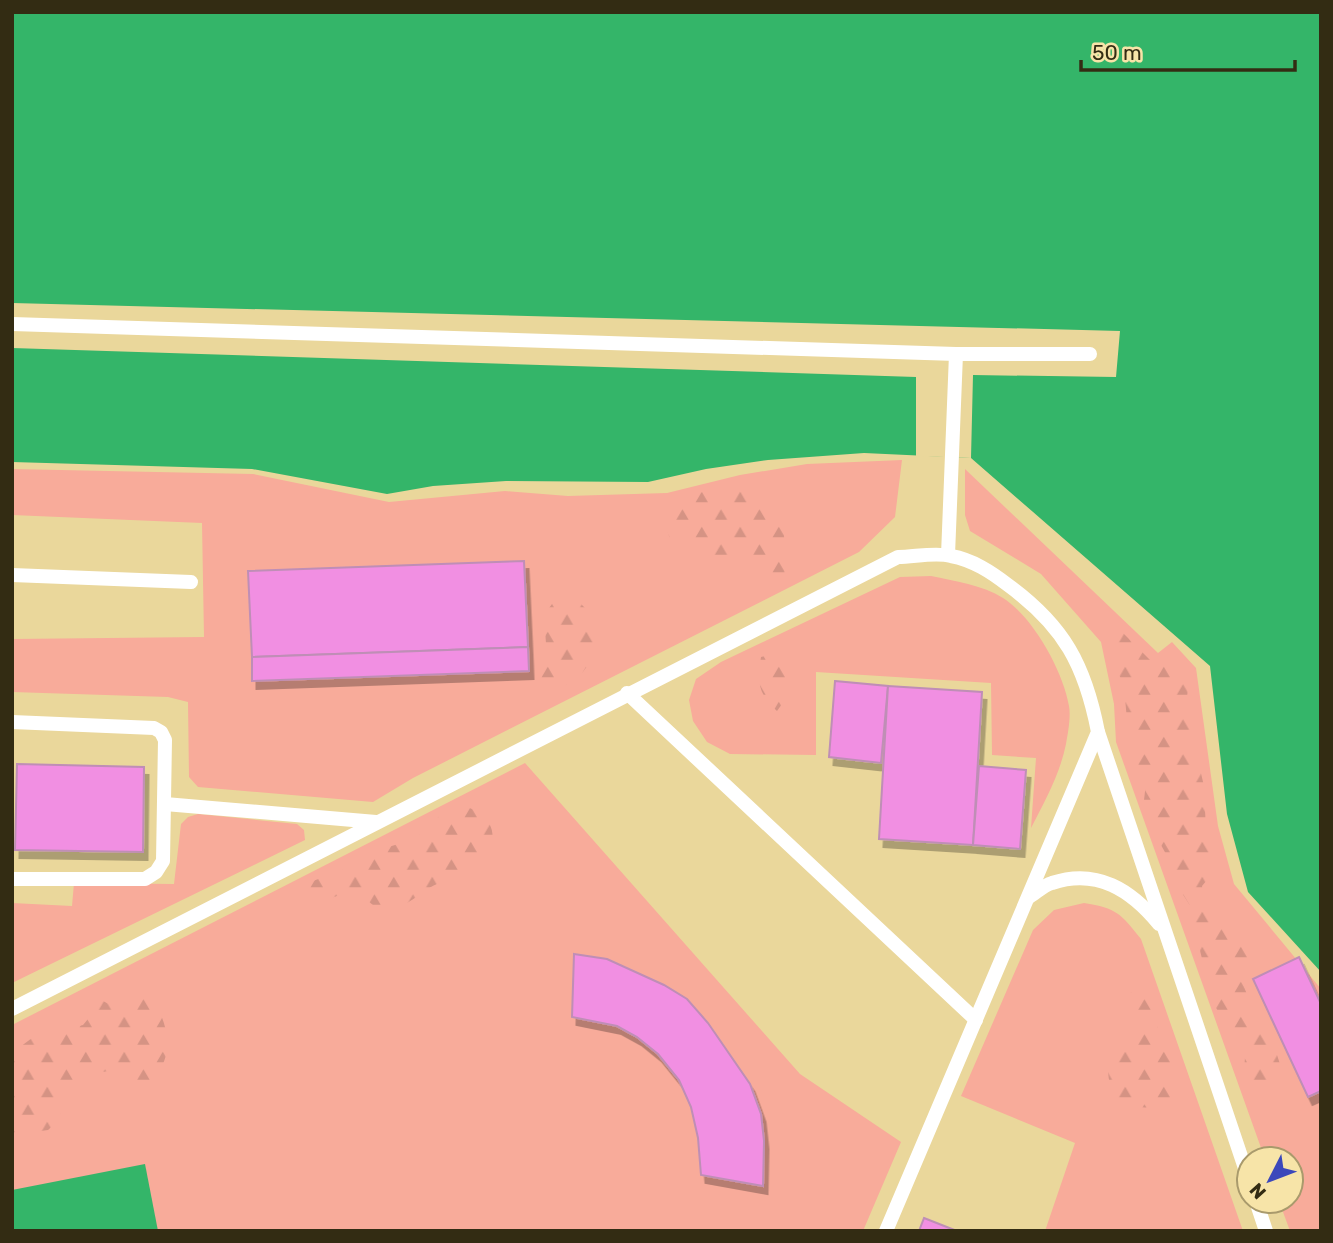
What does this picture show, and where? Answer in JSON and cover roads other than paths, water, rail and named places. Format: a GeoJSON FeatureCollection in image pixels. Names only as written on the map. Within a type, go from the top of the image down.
{"type":"FeatureCollection","features":[{"type":"Feature","properties":{"kind":"lane"},"geometry":{"type":"LineString","coordinates":[[12,324],[956,354],[1090,354]]}},
{"type":"Feature","properties":{"kind":"lane"},"geometry":{"type":"LineString","coordinates":[[948,555],[956,354]]}},
{"type":"Feature","properties":{"kind":"lane"},"geometry":{"type":"LineString","coordinates":[[12,1009],[898,558],[948,555],[969,560],[1026,597],[1054,624],[1077,661],[1093,704],[1098,732],[1237,1145]]}},
{"type":"Feature","properties":{"kind":"lane"},"geometry":{"type":"LineString","coordinates":[[12,575],[191,582]]}},
{"type":"Feature","properties":{"kind":"lane"},"geometry":{"type":"LineString","coordinates":[[627,694],[976,1020]]}},
{"type":"Feature","properties":{"kind":"lane"},"geometry":{"type":"LineString","coordinates":[[12,722],[154,727],[165,740],[163,861],[156,872],[145,879],[12,879]]}},
{"type":"Feature","properties":{"kind":"lane"},"geometry":{"type":"LineString","coordinates":[[886,1231],[1098,732]]}},
{"type":"Feature","properties":{"kind":"lane"},"geometry":{"type":"LineString","coordinates":[[165,804],[377,822]]}},
{"type":"Feature","properties":{"kind":"lane"},"geometry":{"type":"LineString","coordinates":[[1027,898],[1050,883],[1070,879],[1094,879],[1115,885],[1133,896],[1166,933]]}}]}
